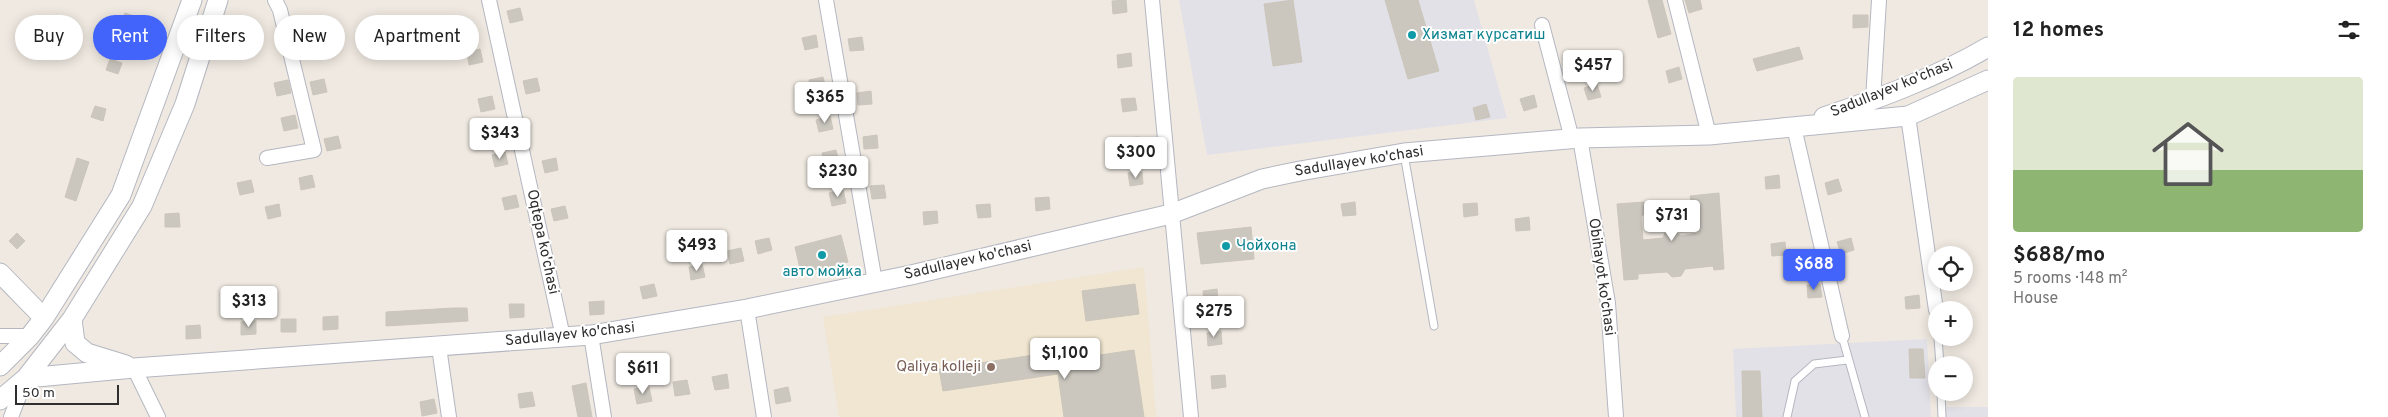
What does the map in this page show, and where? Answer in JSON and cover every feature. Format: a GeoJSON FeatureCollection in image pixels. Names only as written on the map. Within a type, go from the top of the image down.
{"type":"FeatureCollection","features":[{"type":"Feature","properties":{"kind":"main road"},"geometry":{"type":"LineString","coordinates":[[0,366],[30,336],[44,318],[120,196],[192,0]]}},
{"type":"Feature","properties":{"kind":"main road"},"geometry":{"type":"LineString","coordinates":[[0,400],[26,378],[72,319],[142,206],[184,104],[218,0]]}},
{"type":"Feature","properties":{"kind":"main road","name":"Sadullayev ko'chasi"},"geometry":{"type":"LineString","coordinates":[[1794,127],[1873,100],[1968,59],[1988,47]]}},
{"type":"Feature","properties":{"kind":"main road","name":"Sadullayev ko'chasi"},"geometry":{"type":"LineString","coordinates":[[26,378],[134,368],[591,335],[747,309],[875,282],[1171,214],[1262,179],[1404,153],[1576,138],[1709,135],[1908,116],[1988,80]]}},
{"type":"Feature","properties":{"kind":"main road"},"geometry":{"type":"LineString","coordinates":[[0,273],[44,318]]}},
{"type":"Feature","properties":{"kind":"main road","name":"Sadullayev ko'chasi"},"geometry":{"type":"LineString","coordinates":[[72,319],[75,343],[87,353],[134,368]]}},
{"type":"Feature","properties":{"kind":"street"},"geometry":{"type":"LineString","coordinates":[[267,158],[314,150],[280,10],[275,0]]}},
{"type":"Feature","properties":{"kind":"street","name":"Oqtepa ko'chasi"},"geometry":{"type":"LineString","coordinates":[[489,0],[563,337]]}},
{"type":"Feature","properties":{"kind":"street"},"geometry":{"type":"LineString","coordinates":[[826,0],[875,282]]}},
{"type":"Feature","properties":{"kind":"street"},"geometry":{"type":"LineString","coordinates":[[1152,0],[1191,417]]}},
{"type":"Feature","properties":{"kind":"street"},"geometry":{"type":"LineString","coordinates":[[1675,0],[1709,135]]}},
{"type":"Feature","properties":{"kind":"street"},"geometry":{"type":"LineString","coordinates":[[1873,100],[1879,0]]}},
{"type":"Feature","properties":{"kind":"street","name":"Obihayot ko'chasi"},"geometry":{"type":"LineString","coordinates":[[1542,25],[1576,138],[1608,303],[1616,417]]}},
{"type":"Feature","properties":{"kind":"street"},"geometry":{"type":"LineString","coordinates":[[1908,116],[1935,301]]}},
{"type":"Feature","properties":{"kind":"street"},"geometry":{"type":"LineString","coordinates":[[1794,127],[1842,336]]}},
{"type":"Feature","properties":{"kind":"street"},"geometry":{"type":"LineString","coordinates":[[747,309],[764,417]]}},
{"type":"Feature","properties":{"kind":"street"},"geometry":{"type":"LineString","coordinates":[[591,335],[604,417]]}},
{"type":"Feature","properties":{"kind":"street"},"geometry":{"type":"LineString","coordinates":[[0,336],[30,336]]}},
{"type":"Feature","properties":{"kind":"street"},"geometry":{"type":"LineString","coordinates":[[439,347],[450,417]]}},
{"type":"Feature","properties":{"kind":"street"},"geometry":{"type":"LineString","coordinates":[[134,368],[158,417]]}},
{"type":"Feature","properties":{"kind":"street"},"geometry":{"type":"LineString","coordinates":[[11,417],[26,378]]}},
{"type":"Feature","properties":{"kind":"lane"},"geometry":{"type":"LineString","coordinates":[[1404,153],[1434,326]]}},
{"type":"Feature","properties":{"kind":"lane"},"geometry":{"type":"LineString","coordinates":[[1842,336],[1847,360],[1865,417]]}},
{"type":"Feature","properties":{"kind":"lane"},"geometry":{"type":"LineString","coordinates":[[1787,417],[1795,381],[1814,364],[1847,360]]}},
{"type":"Feature","properties":{"kind":"lane"},"geometry":{"type":"LineString","coordinates":[[1941,401],[1942,417]]}},
{"type":"Feature","properties":{"kind":"shaded area"},"geometry":{"type":"Polygon","coordinates":[[[1179,0],[1474,0],[1507,118],[1207,155],[1179,0]]]}},
{"type":"Feature","properties":{"kind":"shaded area","name":"Qaliya kolleji"},"geometry":{"type":"Polygon","coordinates":[[[1144,267],[1156,417],[839,417],[823,317],[1144,267]]]}},
{"type":"Feature","properties":{"kind":"shaded area"},"geometry":{"type":"Polygon","coordinates":[[[1927,339],[1928,401],[1930,401],[1931,417],[1736,417],[1733,349],[1927,339]]]}},
{"type":"Feature","properties":{"kind":"shaded area"},"geometry":{"type":"Polygon","coordinates":[[[1945,407],[1988,407],[1988,417],[1946,417],[1945,407]]]}},
{"type":"Feature","properties":{"kind":"building"},"geometry":{"type":"Polygon","coordinates":[[[1126,0],[1127,12],[1113,14],[1112,1],[1126,0]]]}},
{"type":"Feature","properties":{"kind":"building"},"geometry":{"type":"Polygon","coordinates":[[[1293,0],[1302,62],[1273,66],[1264,4],[1293,0]]]}},
{"type":"Feature","properties":{"kind":"building","name":"Хизмат курсатиш"},"geometry":{"type":"Polygon","coordinates":[[[1385,0],[1418,0],[1439,71],[1408,79],[1385,0]]]}},
{"type":"Feature","properties":{"kind":"building"},"geometry":{"type":"Polygon","coordinates":[[[1648,0],[1662,0],[1671,34],[1658,38],[1648,0]]]}},
{"type":"Feature","properties":{"kind":"building"},"geometry":{"type":"Polygon","coordinates":[[[1685,0],[1700,0],[1702,9],[1689,13],[1685,0]]]}},
{"type":"Feature","properties":{"kind":"building"},"geometry":{"type":"Polygon","coordinates":[[[520,8],[523,20],[510,23],[507,11],[520,8]]]}},
{"type":"Feature","properties":{"kind":"building"},"geometry":{"type":"Polygon","coordinates":[[[1853,15],[1868,15],[1868,27],[1853,28],[1853,15]]]}},
{"type":"Feature","properties":{"kind":"building"},"geometry":{"type":"Polygon","coordinates":[[[816,35],[818,47],[805,50],[802,38],[816,35]]]}},
{"type":"Feature","properties":{"kind":"building"},"geometry":{"type":"Polygon","coordinates":[[[862,37],[864,50],[850,51],[848,39],[862,37]]]}},
{"type":"Feature","properties":{"kind":"building"},"geometry":{"type":"Polygon","coordinates":[[[1799,47],[1803,59],[1757,71],[1753,59],[1799,47]]]}},
{"type":"Feature","properties":{"kind":"building"},"geometry":{"type":"Polygon","coordinates":[[[479,49],[483,62],[469,65],[468,60],[479,60],[479,49]]]}},
{"type":"Feature","properties":{"kind":"building"},"geometry":{"type":"Polygon","coordinates":[[[1131,53],[1132,66],[1118,68],[1117,55],[1131,53]]]}},
{"type":"Feature","properties":{"kind":"building"},"geometry":{"type":"Polygon","coordinates":[[[110,60],[122,63],[118,74],[106,70],[110,60]]]}},
{"type":"Feature","properties":{"kind":"building"},"geometry":{"type":"Polygon","coordinates":[[[1679,67],[1682,79],[1669,83],[1666,71],[1679,67]]]}},
{"type":"Feature","properties":{"kind":"building"},"geometry":{"type":"Polygon","coordinates":[[[823,77],[826,90],[812,93],[809,80],[823,77]]]}},
{"type":"Feature","properties":{"kind":"building"},"geometry":{"type":"Polygon","coordinates":[[[537,78],[540,91],[526,94],[523,81],[537,78]]]}},
{"type":"Feature","properties":{"kind":"building"},"geometry":{"type":"Polygon","coordinates":[[[324,79],[327,92],[313,95],[310,82],[324,79]]]}},
{"type":"Feature","properties":{"kind":"building"},"geometry":{"type":"Polygon","coordinates":[[[288,80],[291,93],[277,96],[274,83],[288,80]]]}},
{"type":"Feature","properties":{"kind":"building"},"geometry":{"type":"Polygon","coordinates":[[[1597,84],[1601,97],[1588,100],[1584,88],[1597,84]]]}},
{"type":"Feature","properties":{"kind":"building"},"geometry":{"type":"Polygon","coordinates":[[[871,91],[872,104],[858,105],[857,93],[871,91]]]}},
{"type":"Feature","properties":{"kind":"building"},"geometry":{"type":"Polygon","coordinates":[[[1534,95],[1537,107],[1524,111],[1520,99],[1534,95]]]}},
{"type":"Feature","properties":{"kind":"building"},"geometry":{"type":"Polygon","coordinates":[[[492,96],[495,109],[481,112],[478,99],[492,96]]]}},
{"type":"Feature","properties":{"kind":"building"},"geometry":{"type":"Polygon","coordinates":[[[1135,98],[1137,110],[1123,112],[1121,99],[1135,98]]]}},
{"type":"Feature","properties":{"kind":"building"},"geometry":{"type":"Polygon","coordinates":[[[1486,104],[1490,117],[1476,120],[1473,108],[1486,104]]]}},
{"type":"Feature","properties":{"kind":"building"},"geometry":{"type":"Polygon","coordinates":[[[95,106],[106,109],[103,121],[91,117],[95,106]]]}},
{"type":"Feature","properties":{"kind":"building"},"geometry":{"type":"Polygon","coordinates":[[[295,115],[298,128],[284,131],[281,118],[295,115]]]}},
{"type":"Feature","properties":{"kind":"building"},"geometry":{"type":"Polygon","coordinates":[[[830,116],[833,129],[819,132],[816,120],[830,116]]]}},
{"type":"Feature","properties":{"kind":"building"},"geometry":{"type":"Polygon","coordinates":[[[877,135],[878,148],[864,149],[863,137],[877,135]]]}},
{"type":"Feature","properties":{"kind":"building"},"geometry":{"type":"Polygon","coordinates":[[[338,136],[341,148],[327,151],[324,139],[338,136]]]}},
{"type":"Feature","properties":{"kind":"building"},"geometry":{"type":"Polygon","coordinates":[[[1139,137],[1140,150],[1126,151],[1125,138],[1139,137]]]}},
{"type":"Feature","properties":{"kind":"building"},"geometry":{"type":"Polygon","coordinates":[[[836,150],[839,163],[825,166],[822,153],[836,150]]]}},
{"type":"Feature","properties":{"kind":"building"},"geometry":{"type":"Polygon","coordinates":[[[505,152],[508,164],[495,167],[492,155],[505,152]]]}},
{"type":"Feature","properties":{"kind":"building"},"geometry":{"type":"Polygon","coordinates":[[[77,158],[89,162],[76,201],[65,197],[77,158]]]}},
{"type":"Feature","properties":{"kind":"building"},"geometry":{"type":"Polygon","coordinates":[[[556,158],[558,170],[545,173],[542,161],[556,158]]]}},
{"type":"Feature","properties":{"kind":"building"},"geometry":{"type":"Polygon","coordinates":[[[1142,172],[1143,184],[1130,186],[1128,173],[1142,172]]]}},
{"type":"Feature","properties":{"kind":"building"},"geometry":{"type":"Polygon","coordinates":[[[312,175],[315,187],[301,190],[299,178],[312,175]]]}},
{"type":"Feature","properties":{"kind":"building"},"geometry":{"type":"Polygon","coordinates":[[[1779,175],[1780,188],[1766,189],[1765,177],[1779,175]]]}},
{"type":"Feature","properties":{"kind":"building"},"geometry":{"type":"Polygon","coordinates":[[[1838,179],[1842,191],[1828,195],[1825,183],[1838,179]]]}},
{"type":"Feature","properties":{"kind":"building"},"geometry":{"type":"Polygon","coordinates":[[[251,180],[254,192],[240,195],[237,183],[251,180]]]}},
{"type":"Feature","properties":{"kind":"building"},"geometry":{"type":"Polygon","coordinates":[[[884,185],[886,198],[872,199],[870,186],[884,185]]]}},
{"type":"Feature","properties":{"kind":"building"},"geometry":{"type":"Polygon","coordinates":[[[843,190],[846,203],[832,206],[829,193],[843,190]]]}},
{"type":"Feature","properties":{"kind":"building"},"geometry":{"type":"Polygon","coordinates":[[[1719,193],[1724,269],[1714,270],[1713,266],[1685,269],[1681,276],[1672,277],[1667,272],[1638,274],[1638,279],[1624,280],[1617,204],[1644,202],[1645,213],[1641,217],[1643,240],[1663,238],[1665,233],[1676,233],[1681,236],[1698,233],[1696,211],[1692,207],[1690,196],[1719,193]]]}},
{"type":"Feature","properties":{"kind":"building"},"geometry":{"type":"Polygon","coordinates":[[[516,195],[519,207],[505,210],[502,198],[516,195]]]}},
{"type":"Feature","properties":{"kind":"building"},"geometry":{"type":"Polygon","coordinates":[[[1049,197],[1050,209],[1036,211],[1035,198],[1049,197]]]}},
{"type":"Feature","properties":{"kind":"building"},"geometry":{"type":"Polygon","coordinates":[[[1355,202],[1356,215],[1343,216],[1341,204],[1355,202]]]}},
{"type":"Feature","properties":{"kind":"building"},"geometry":{"type":"Polygon","coordinates":[[[1477,203],[1478,215],[1464,217],[1463,204],[1477,203]]]}},
{"type":"Feature","properties":{"kind":"building"},"geometry":{"type":"Polygon","coordinates":[[[279,204],[281,216],[268,219],[265,207],[279,204]]]}},
{"type":"Feature","properties":{"kind":"building"},"geometry":{"type":"Polygon","coordinates":[[[990,204],[991,217],[978,218],[976,205],[990,204]]]}},
{"type":"Feature","properties":{"kind":"building"},"geometry":{"type":"Polygon","coordinates":[[[565,206],[568,218],[554,221],[551,209],[565,206]]]}},
{"type":"Feature","properties":{"kind":"building"},"geometry":{"type":"Polygon","coordinates":[[[937,211],[938,223],[924,225],[923,212],[937,211]]]}},
{"type":"Feature","properties":{"kind":"building"},"geometry":{"type":"Polygon","coordinates":[[[179,213],[180,227],[165,227],[165,214],[179,213]]]}},
{"type":"Feature","properties":{"kind":"building"},"geometry":{"type":"Polygon","coordinates":[[[1529,217],[1530,230],[1516,231],[1515,219],[1529,217]]]}},
{"type":"Feature","properties":{"kind":"building","name":"Чойхона"},"geometry":{"type":"Polygon","coordinates":[[[1251,227],[1254,259],[1201,264],[1197,233],[1251,227]]]}},
{"type":"Feature","properties":{"kind":"building"},"geometry":{"type":"Polygon","coordinates":[[[17,233],[25,241],[17,249],[9,241],[17,233]]]}},
{"type":"Feature","properties":{"kind":"building","name":"авто мойка"},"geometry":{"type":"Polygon","coordinates":[[[841,235],[848,262],[801,273],[795,247],[841,235]]]}},
{"type":"Feature","properties":{"kind":"building"},"geometry":{"type":"Polygon","coordinates":[[[769,238],[772,250],[758,254],[755,241],[769,238]]]}},
{"type":"Feature","properties":{"kind":"building"},"geometry":{"type":"Polygon","coordinates":[[[1851,238],[1854,250],[1841,254],[1837,242],[1851,238]]]}},
{"type":"Feature","properties":{"kind":"building"},"geometry":{"type":"Polygon","coordinates":[[[1785,242],[1786,255],[1772,256],[1771,244],[1785,242]]]}},
{"type":"Feature","properties":{"kind":"building"},"geometry":{"type":"Polygon","coordinates":[[[741,248],[744,261],[730,264],[727,251],[741,248]]]}},
{"type":"Feature","properties":{"kind":"building"},"geometry":{"type":"Polygon","coordinates":[[[702,264],[705,277],[691,280],[689,267],[702,264]]]}},
{"type":"Feature","properties":{"kind":"building"},"geometry":{"type":"Polygon","coordinates":[[[654,284],[657,296],[643,299],[640,287],[654,284]]]}},
{"type":"Feature","properties":{"kind":"building"},"geometry":{"type":"Polygon","coordinates":[[[1135,284],[1139,314],[1086,321],[1082,291],[1135,284]]]}},
{"type":"Feature","properties":{"kind":"building"},"geometry":{"type":"Polygon","coordinates":[[[1820,284],[1822,297],[1808,298],[1807,285],[1820,284]]]}},
{"type":"Feature","properties":{"kind":"building"},"geometry":{"type":"Polygon","coordinates":[[[1217,289],[1218,302],[1204,303],[1203,291],[1217,289]]]}},
{"type":"Feature","properties":{"kind":"building"},"geometry":{"type":"Polygon","coordinates":[[[1919,295],[1920,308],[1906,309],[1905,297],[1919,295]]]}},
{"type":"Feature","properties":{"kind":"building"},"geometry":{"type":"Polygon","coordinates":[[[604,301],[604,314],[590,315],[589,302],[604,301]]]}},
{"type":"Feature","properties":{"kind":"building"},"geometry":{"type":"Polygon","coordinates":[[[509,304],[524,304],[524,317],[510,318],[509,304]]]}},
{"type":"Feature","properties":{"kind":"building"},"geometry":{"type":"Polygon","coordinates":[[[467,308],[468,321],[386,326],[386,312],[467,308]]]}},
{"type":"Feature","properties":{"kind":"building"},"geometry":{"type":"Polygon","coordinates":[[[338,316],[338,329],[323,330],[323,317],[338,316]]]}},
{"type":"Feature","properties":{"kind":"building"},"geometry":{"type":"Polygon","coordinates":[[[281,319],[296,319],[296,332],[281,332],[281,319]]]}},
{"type":"Feature","properties":{"kind":"building"},"geometry":{"type":"Polygon","coordinates":[[[256,321],[256,334],[241,335],[241,322],[256,321]]]}},
{"type":"Feature","properties":{"kind":"building"},"geometry":{"type":"Polygon","coordinates":[[[200,325],[201,338],[186,339],[186,326],[200,325]]]}},
{"type":"Feature","properties":{"kind":"building"},"geometry":{"type":"Polygon","coordinates":[[[1221,331],[1222,344],[1208,346],[1207,333],[1221,331]]]}},
{"type":"Feature","properties":{"kind":"building"},"geometry":{"type":"Polygon","coordinates":[[[1055,346],[1064,349],[1071,348],[1073,359],[1134,350],[1144,417],[1064,417],[1058,374],[943,391],[939,369],[1041,354],[1055,346]]]}},
{"type":"Feature","properties":{"kind":"building"},"geometry":{"type":"Polygon","coordinates":[[[1909,349],[1923,349],[1925,378],[1910,378],[1909,349]]]}},
{"type":"Feature","properties":{"kind":"building"},"geometry":{"type":"Polygon","coordinates":[[[1742,371],[1760,371],[1762,417],[1743,417],[1742,371]]]}},
{"type":"Feature","properties":{"kind":"building"},"geometry":{"type":"Polygon","coordinates":[[[727,374],[729,388],[715,390],[712,377],[727,374]]]}},
{"type":"Feature","properties":{"kind":"building"},"geometry":{"type":"Polygon","coordinates":[[[1225,375],[1226,387],[1212,389],[1211,376],[1225,375]]]}},
{"type":"Feature","properties":{"kind":"building"},"geometry":{"type":"Polygon","coordinates":[[[687,380],[690,394],[675,396],[673,382],[687,380]]]}},
{"type":"Feature","properties":{"kind":"building"},"geometry":{"type":"Polygon","coordinates":[[[586,383],[592,417],[578,417],[572,386],[586,383]]]}},
{"type":"Feature","properties":{"kind":"building"},"geometry":{"type":"Polygon","coordinates":[[[649,387],[652,401],[637,404],[634,389],[649,387]]]}},
{"type":"Feature","properties":{"kind":"building"},"geometry":{"type":"Polygon","coordinates":[[[788,387],[791,401],[776,404],[774,390],[788,387]]]}},
{"type":"Feature","properties":{"kind":"building"},"geometry":{"type":"Polygon","coordinates":[[[532,392],[535,406],[520,408],[518,394],[532,392]]]}},
{"type":"Feature","properties":{"kind":"building"},"geometry":{"type":"Polygon","coordinates":[[[434,399],[437,413],[422,416],[420,402],[434,399]]]}},
{"type":"Feature","properties":{"kind":"place","name":"Хизмат курсатиш"},"geometry":{"type":"Point","coordinates":[1412,35]}},
{"type":"Feature","properties":{"kind":"place","name":"Чойхона"},"geometry":{"type":"Point","coordinates":[1226,246]}},
{"type":"Feature","properties":{"kind":"place","name":"авто мойка"},"geometry":{"type":"Point","coordinates":[822,255]}},
{"type":"Feature","properties":{"kind":"place","name":"Qaliya kolleji"},"geometry":{"type":"Point","coordinates":[991,367]}}]}
